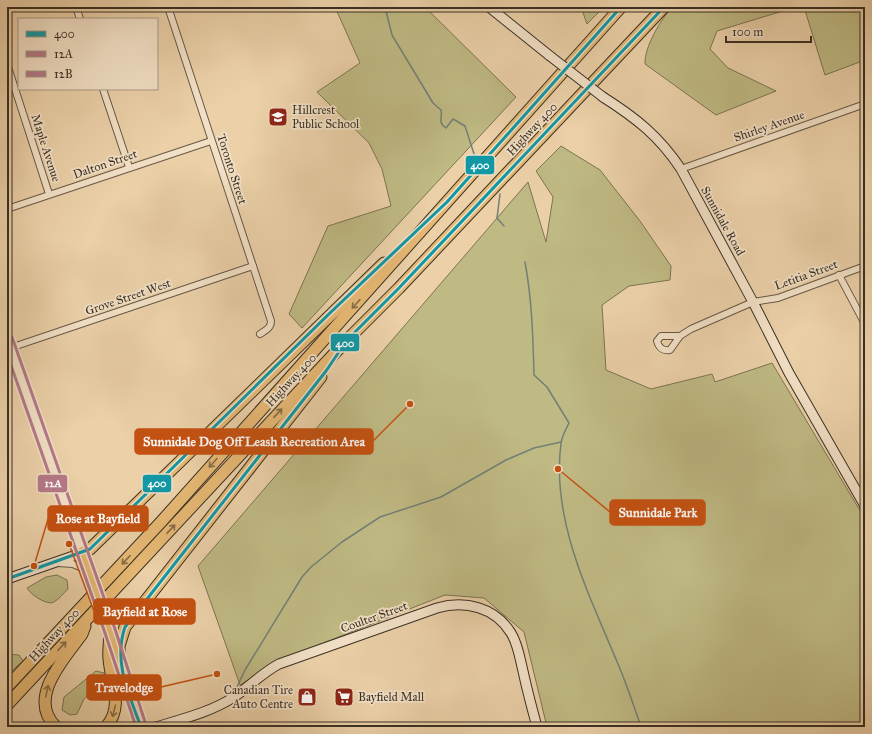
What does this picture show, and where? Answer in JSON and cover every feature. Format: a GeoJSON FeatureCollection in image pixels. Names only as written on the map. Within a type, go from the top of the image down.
{"type":"FeatureCollection","features":[{"type":"Feature","properties":{"kind":"highway","name":"Highway 400"},"geometry":{"type":"LineString","coordinates":[[7,686],[161,522],[621,7]]}},
{"type":"Feature","properties":{"kind":"highway","name":"Highway 400"},"geometry":{"type":"LineString","coordinates":[[7,705],[347,340],[404,282],[664,7]]}},
{"type":"Feature","properties":{"kind":"highway"},"geometry":{"type":"LineString","coordinates":[[82,553],[90,549],[331,312],[447,202]]}},
{"type":"Feature","properties":{"kind":"highway"},"geometry":{"type":"LineString","coordinates":[[119,660],[119,646],[125,627],[326,372],[347,340]]}},
{"type":"Feature","properties":{"kind":"highway"},"geometry":{"type":"LineString","coordinates":[[56,727],[52,723],[45,706],[48,685],[82,634],[89,617]]}},
{"type":"Feature","properties":{"kind":"highway"},"geometry":{"type":"LineString","coordinates":[[106,727],[115,712],[116,702],[109,659],[110,631]]}},
{"type":"Feature","properties":{"kind":"main road","name":"Sunnidale Road"},"geometry":{"type":"LineString","coordinates":[[489,7],[603,97],[651,131],[669,151],[681,169],[753,302],[789,373],[865,506]]}},
{"type":"Feature","properties":{"kind":"main road"},"geometry":{"type":"LineString","coordinates":[[7,339],[110,631],[141,727]]}},
{"type":"Feature","properties":{"kind":"main road"},"geometry":{"type":"LineString","coordinates":[[7,579],[82,553]]}},
{"type":"Feature","properties":{"kind":"main road","name":"Coulter Street"},"geometry":{"type":"LineString","coordinates":[[156,727],[225,703],[263,673],[279,664],[437,608],[459,604],[470,605],[490,612],[506,626],[512,634],[537,727]]}},
{"type":"Feature","properties":{"kind":"street"},"geometry":{"type":"LineString","coordinates":[[76,7],[80,18]]}},
{"type":"Feature","properties":{"kind":"street","name":"Toronto Street"},"geometry":{"type":"LineString","coordinates":[[168,7],[271,320],[268,329],[260,334]]}},
{"type":"Feature","properties":{"kind":"street","name":"Maple Avenue"},"geometry":{"type":"LineString","coordinates":[[7,64],[49,194]]}},
{"type":"Feature","properties":{"kind":"street"},"geometry":{"type":"LineString","coordinates":[[103,90],[129,167]]}},
{"type":"Feature","properties":{"kind":"street","name":"Shirley Avenue"},"geometry":{"type":"LineString","coordinates":[[681,169],[865,104]]}},
{"type":"Feature","properties":{"kind":"street","name":"Dalton Street"},"geometry":{"type":"LineString","coordinates":[[7,209],[129,167],[211,141]]}},
{"type":"Feature","properties":{"kind":"street","name":"Grove Street West"},"geometry":{"type":"LineString","coordinates":[[9,348],[253,266]]}},
{"type":"Feature","properties":{"kind":"street","name":"Letitia Street"},"geometry":{"type":"LineString","coordinates":[[680,336],[753,302],[778,298],[865,266]]}},
{"type":"Feature","properties":{"kind":"street"},"geometry":{"type":"LineString","coordinates":[[839,275],[865,324]]}},
{"type":"Feature","properties":{"kind":"street"},"geometry":{"type":"LineString","coordinates":[[54,563],[73,564],[89,571]]}},
{"type":"Feature","properties":{"kind":"shaded area"},"geometry":{"type":"Polygon","coordinates":[[[335,7],[425,7],[516,97],[302,328],[289,314],[328,226],[391,206],[382,169],[369,143],[317,92],[360,63],[335,7]]]}},
{"type":"Feature","properties":{"kind":"shaded area"},"geometry":{"type":"Polygon","coordinates":[[[581,7],[604,7],[587,24],[581,7]]]}},
{"type":"Feature","properties":{"kind":"shaded area"},"geometry":{"type":"Polygon","coordinates":[[[673,7],[796,7],[717,31],[710,49],[728,68],[776,91],[716,115],[645,64],[645,57],[650,42],[663,18],[673,7]]]}},
{"type":"Feature","properties":{"kind":"shaded area"},"geometry":{"type":"Polygon","coordinates":[[[804,7],[865,7],[865,60],[825,75],[804,7]]]}},
{"type":"Feature","properties":{"kind":"shaded area"},"geometry":{"type":"Polygon","coordinates":[[[561,146],[600,170],[640,221],[671,266],[670,280],[629,286],[602,305],[606,370],[651,389],[712,374],[715,382],[772,363],[865,519],[865,727],[547,727],[524,632],[484,598],[445,595],[278,661],[240,685],[198,566],[528,182],[546,242],[553,197],[536,171],[561,146]]]}},
{"type":"Feature","properties":{"kind":"shaded area"},"geometry":{"type":"Polygon","coordinates":[[[57,575],[67,580],[68,589],[54,602],[51,603],[39,599],[27,588],[46,577],[57,575]]]}},
{"type":"Feature","properties":{"kind":"shaded area"},"geometry":{"type":"Polygon","coordinates":[[[7,654],[19,655],[23,661],[7,675],[7,654]]]}},
{"type":"Feature","properties":{"kind":"shaded area"},"geometry":{"type":"Polygon","coordinates":[[[96,671],[104,673],[106,680],[84,699],[77,714],[70,715],[62,710],[64,697],[96,671]]]}},
{"type":"Feature","properties":{"kind":"waterway"},"geometry":{"type":"LineString","coordinates":[[385,7],[392,35],[433,103],[441,110],[441,120],[443,126],[446,128],[453,119],[465,126],[475,157]]}},
{"type":"Feature","properties":{"kind":"waterway"},"geometry":{"type":"LineString","coordinates":[[500,194],[497,218],[504,226]]}},
{"type":"Feature","properties":{"kind":"waterway"},"geometry":{"type":"LineString","coordinates":[[525,262],[531,304],[534,375],[547,387],[569,423],[561,443],[559,472],[567,529],[595,611],[624,680],[641,727]]}},
{"type":"Feature","properties":{"kind":"waterway"},"geometry":{"type":"LineString","coordinates":[[236,689],[245,670],[302,577],[311,567],[342,542],[380,517],[441,497],[506,460],[534,448],[561,442]]}},
{"type":"Feature","properties":{"kind":"transit line","name":"400"},"geometry":{"type":"LineString","coordinates":[[7,579],[90,549],[331,312],[447,202],[621,7]]}},
{"type":"Feature","properties":{"kind":"transit line","name":"400"},"geometry":{"type":"LineString","coordinates":[[141,727],[124,678],[121,653],[125,627],[326,371],[347,340],[399,288],[664,7]]}},
{"type":"Feature","properties":{"kind":"transit line","name":"12B"},"geometry":{"type":"LineString","coordinates":[[12,337],[115,629],[146,725]]}},
{"type":"Feature","properties":{"kind":"transit line","name":"12A"},"geometry":{"type":"LineString","coordinates":[[7,354],[105,633],[136,727]]}},
{"type":"Feature","properties":{"kind":"place","name":"Hillcrest Public School"},"geometry":{"type":"Point","coordinates":[278,117]}},
{"type":"Feature","properties":{"kind":"place","name":"Sunnidale Dog Off Leash Recreation Area"},"geometry":{"type":"Point","coordinates":[410,404]}},
{"type":"Feature","properties":{"kind":"place","name":"Sunnidale Park"},"geometry":{"type":"Point","coordinates":[558,469]}},
{"type":"Feature","properties":{"kind":"place","name":"Bayfield at Rose"},"geometry":{"type":"Point","coordinates":[69,544]}},
{"type":"Feature","properties":{"kind":"place","name":"Rose at Bayfield"},"geometry":{"type":"Point","coordinates":[34,566]}},
{"type":"Feature","properties":{"kind":"place","name":"Travelodge"},"geometry":{"type":"Point","coordinates":[217,674]}},
{"type":"Feature","properties":{"kind":"place","name":"Canadian Tire Auto Centre"},"geometry":{"type":"Point","coordinates":[307,697]}},
{"type":"Feature","properties":{"kind":"place","name":"Bayfield Mall"},"geometry":{"type":"Point","coordinates":[344,697]}}]}
